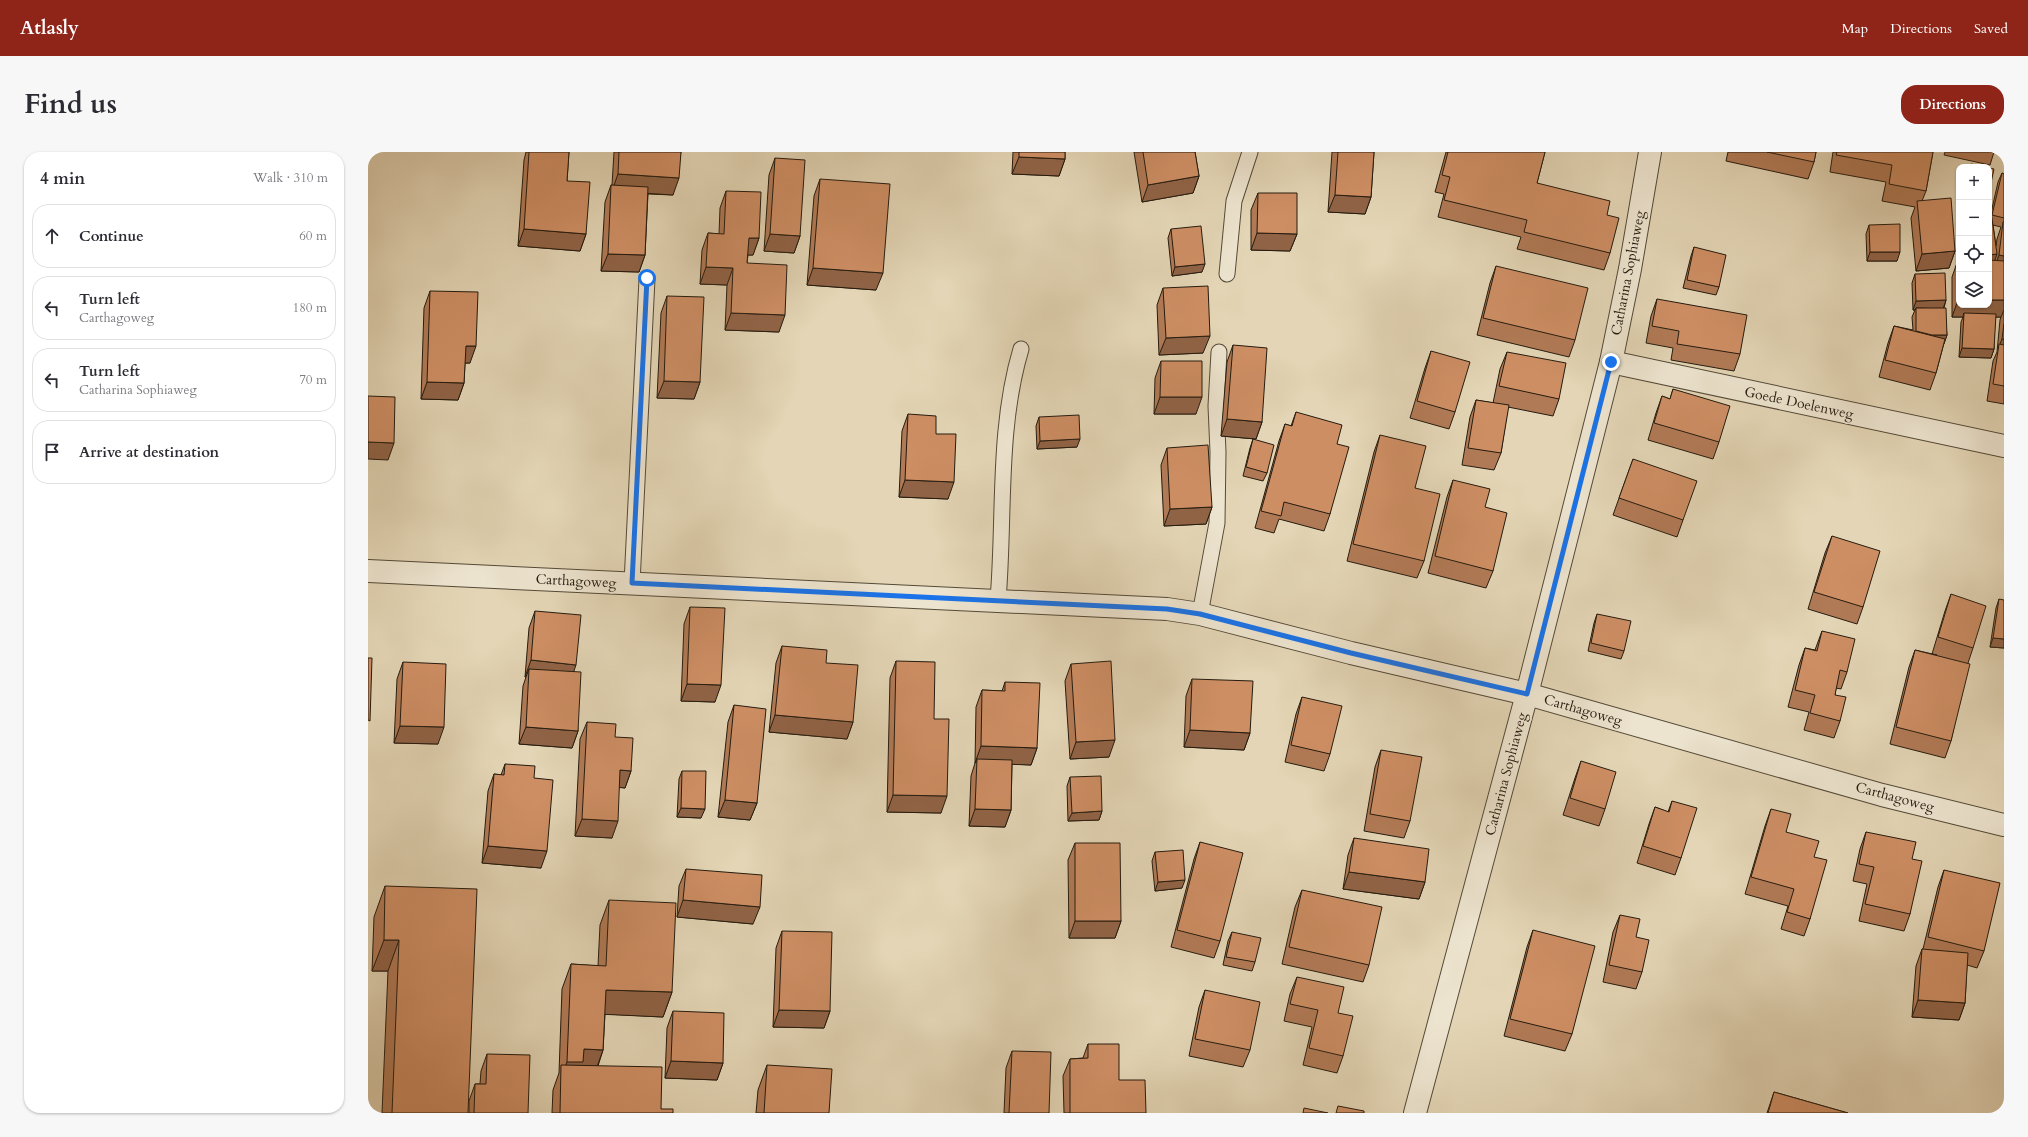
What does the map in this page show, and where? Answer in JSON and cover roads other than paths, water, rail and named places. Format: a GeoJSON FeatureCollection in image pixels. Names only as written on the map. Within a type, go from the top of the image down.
{"type":"FeatureCollection","features":[{"type":"Feature","properties":{"kind":"street","name":"Catharina Sophiaweg"},"geometry":{"type":"LineString","coordinates":[[1415,1113],[1527,694],[1611,362],[1630,269],[1650,152]]}},
{"type":"Feature","properties":{"kind":"street","name":"Goede Doelenweg"},"geometry":{"type":"LineString","coordinates":[[1611,362],[1996,445]]}},
{"type":"Feature","properties":{"kind":"street","name":"Carthagoweg"},"geometry":{"type":"LineString","coordinates":[[368,571],[998,600],[1167,609],[1200,614],[1351,653],[1527,694],[1882,794],[2004,825]]}},
{"type":"Feature","properties":{"kind":"lane"},"geometry":{"type":"LineString","coordinates":[[1227,274],[1234,201],[1250,152]]}},
{"type":"Feature","properties":{"kind":"lane"},"geometry":{"type":"LineString","coordinates":[[632,583],[647,278]]}},
{"type":"Feature","properties":{"kind":"lane"},"geometry":{"type":"LineString","coordinates":[[998,600],[1002,556],[1006,439],[1013,377],[1021,349]]}},
{"type":"Feature","properties":{"kind":"lane"},"geometry":{"type":"LineString","coordinates":[[1200,614],[1217,523],[1218,452],[1216,406],[1219,352]]}}]}
